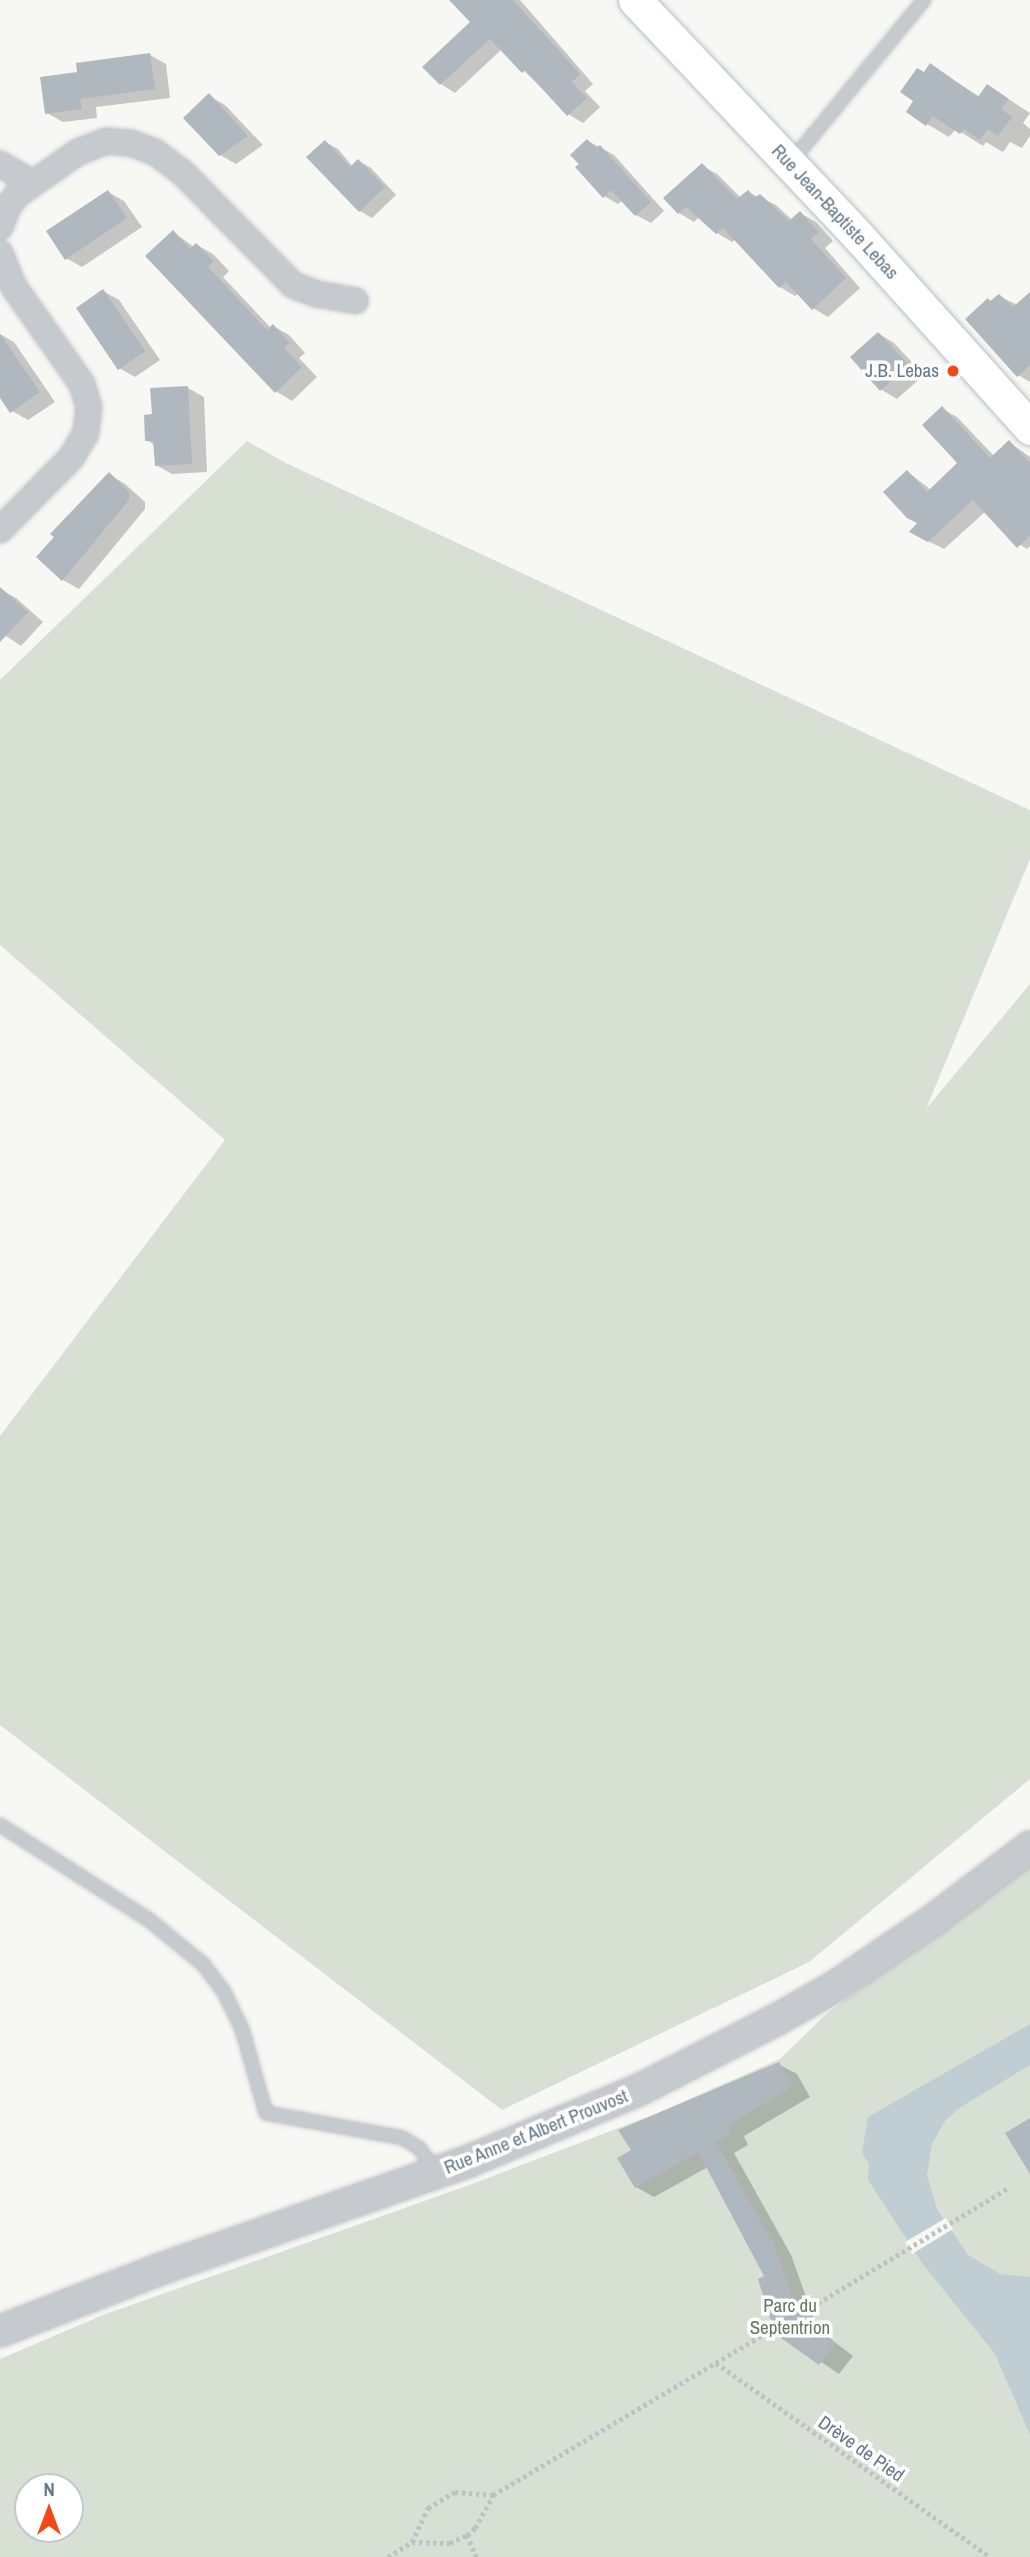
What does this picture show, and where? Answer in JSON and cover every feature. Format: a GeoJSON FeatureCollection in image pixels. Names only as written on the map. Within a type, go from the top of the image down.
{"type":"FeatureCollection","features":[{"type":"Feature","properties":{"kind":"main road","name":"Rue Jean-Baptiste Lebas"},"geometry":{"type":"LineString","coordinates":[[635,0],[1026,417]]}},
{"type":"Feature","properties":{"kind":"street"},"geometry":{"type":"LineString","coordinates":[[0,227],[9,205],[32,183],[78,152],[99,143],[120,140],[143,147],[182,172],[284,278],[305,291],[355,301]]}},
{"type":"Feature","properties":{"kind":"street"},"geometry":{"type":"LineString","coordinates":[[0,164],[32,183]]}},
{"type":"Feature","properties":{"kind":"street"},"geometry":{"type":"LineString","coordinates":[[0,253],[14,287],[82,384],[89,407],[86,433],[71,458],[0,530]]}},
{"type":"Feature","properties":{"kind":"street","name":"Rue Anne et Albert Prouvost"},"geometry":{"type":"LineString","coordinates":[[0,2331],[158,2270],[438,2172],[609,2104],[785,2015],[900,1944],[1030,1847]]}},
{"type":"Feature","properties":{"kind":"lane"},"geometry":{"type":"LineString","coordinates":[[790,163],[924,0]]}},
{"type":"Feature","properties":{"kind":"lane"},"geometry":{"type":"LineString","coordinates":[[0,1825],[166,1931],[203,1964],[224,1992],[242,2029],[266,2113],[403,2138],[419,2148],[438,2172]]}},
{"type":"Feature","properties":{"kind":"path"},"geometry":{"type":"LineString","coordinates":[[800,2314],[1010,2188]]}},
{"type":"Feature","properties":{"kind":"path"},"geometry":{"type":"LineString","coordinates":[[412,2542],[450,2543],[467,2535],[475,2528],[493,2495],[776,2327]]}},
{"type":"Feature","properties":{"kind":"path","name":"Drève de Pied"},"geometry":{"type":"LineString","coordinates":[[716,2363],[990,2557]]}},
{"type":"Feature","properties":{"kind":"path"},"geometry":{"type":"LineString","coordinates":[[388,2557],[412,2542],[428,2508],[455,2492],[493,2495]]}},
{"type":"Feature","properties":{"kind":"path"},"geometry":{"type":"LineString","coordinates":[[467,2535],[477,2557]]}},
{"type":"Feature","properties":{"kind":"green space"},"geometry":{"type":"Polygon","coordinates":[[[247,441],[288,464],[1030,810],[1030,859],[926,1109],[1030,984],[1030,1779],[809,1962],[502,2110],[0,1725],[0,1436],[225,1140],[0,945],[0,680],[247,441]]]}},
{"type":"Feature","properties":{"kind":"green space","name":"Parc du Septentrion"},"geometry":{"type":"Polygon","coordinates":[[[1030,1865],[1030,2557],[0,2557],[0,2359],[103,2315],[472,2184],[655,2114],[780,2059],[825,2015],[1030,1865]]]}},
{"type":"Feature","properties":{"kind":"shaded area"},"geometry":{"type":"Polygon","coordinates":[[[1030,2024],[1030,2065],[958,2109],[945,2121],[932,2144],[927,2175],[937,2209],[968,2255],[1000,2274],[1030,2277],[1030,2435],[995,2354],[922,2263],[868,2180],[869,2164],[862,2153],[868,2117],[1030,2024]]]}},
{"type":"Feature","properties":{"kind":"pier"},"geometry":{"type":"Polygon","coordinates":[[[946,2218],[953,2229],[912,2254],[905,2242],[946,2218]]]}},
{"type":"Feature","properties":{"kind":"building"},"geometry":{"type":"Polygon","coordinates":[[[449,0],[513,0],[580,74],[572,82],[587,98],[567,116],[525,70],[522,73],[490,39],[440,85],[422,67],[470,22],[449,0]]]}},
{"type":"Feature","properties":{"kind":"building"},"geometry":{"type":"Polygon","coordinates":[[[150,53],[155,89],[80,99],[82,109],[45,114],[40,77],[77,72],[76,63],[150,53]]]}},
{"type":"Feature","properties":{"kind":"building"},"geometry":{"type":"Polygon","coordinates":[[[930,63],[978,97],[987,84],[1009,99],[1001,109],[1012,117],[998,136],[988,129],[980,140],[964,129],[960,134],[933,116],[926,126],[906,112],[913,101],[900,92],[917,68],[924,72],[930,63]]]}},
{"type":"Feature","properties":{"kind":"building"},"geometry":{"type":"Polygon","coordinates":[[[209,93],[248,136],[219,156],[183,118],[209,93]]]}},
{"type":"Feature","properties":{"kind":"building"},"geometry":{"type":"Polygon","coordinates":[[[587,139],[596,148],[600,145],[651,202],[635,216],[611,190],[603,198],[575,167],[579,164],[570,155],[587,139]]]}},
{"type":"Feature","properties":{"kind":"building"},"geometry":{"type":"Polygon","coordinates":[[[325,140],[350,167],[358,159],[385,187],[359,212],[306,157],[325,140]]]}},
{"type":"Feature","properties":{"kind":"building"},"geometry":{"type":"Polygon","coordinates":[[[702,163],[737,199],[748,190],[755,198],[760,194],[789,221],[800,211],[819,232],[811,239],[846,278],[812,310],[786,282],[779,288],[723,228],[716,234],[686,207],[678,214],[663,198],[702,163]]]}},
{"type":"Feature","properties":{"kind":"building"},"geometry":{"type":"Polygon","coordinates":[[[108,190],[127,218],[65,260],[46,231],[108,190]]]}},
{"type":"Feature","properties":{"kind":"building"},"geometry":{"type":"Polygon","coordinates":[[[173,230],[190,249],[196,243],[214,261],[208,267],[267,330],[273,324],[290,343],[284,348],[302,367],[275,393],[145,256],[173,230]]]}},
{"type":"Feature","properties":{"kind":"building"},"geometry":{"type":"Polygon","coordinates":[[[103,289],[145,351],[118,370],[76,308],[103,289]]]}},
{"type":"Feature","properties":{"kind":"building"},"geometry":{"type":"Polygon","coordinates":[[[1030,292],[1030,365],[1017,377],[965,319],[988,298],[990,301],[999,294],[1013,307],[1030,292]]]}},
{"type":"Feature","properties":{"kind":"building"},"geometry":{"type":"Polygon","coordinates":[[[878,332],[909,365],[880,391],[850,357],[878,332]]]}},
{"type":"Feature","properties":{"kind":"building"},"geometry":{"type":"Polygon","coordinates":[[[0,334],[40,392],[10,413],[0,398],[0,334]]]}},
{"type":"Feature","properties":{"kind":"building"},"geometry":{"type":"Polygon","coordinates":[[[188,386],[192,464],[155,466],[153,441],[145,441],[144,415],[152,414],[150,388],[188,386]]]}},
{"type":"Feature","properties":{"kind":"building"},"geometry":{"type":"Polygon","coordinates":[[[942,406],[990,458],[1009,440],[1030,463],[1030,535],[1017,548],[973,500],[928,542],[909,532],[917,523],[907,518],[883,492],[907,470],[927,492],[957,463],[922,425],[942,406]]]}},
{"type":"Feature","properties":{"kind":"building"},"geometry":{"type":"Polygon","coordinates":[[[109,472],[129,492],[129,500],[62,581],[36,557],[54,537],[50,534],[109,472]]]}},
{"type":"Feature","properties":{"kind":"building"},"geometry":{"type":"Polygon","coordinates":[[[0,587],[28,612],[0,642],[0,587]]]}},
{"type":"Feature","properties":{"kind":"building"},"geometry":{"type":"Polygon","coordinates":[[[779,2062],[793,2086],[727,2126],[731,2134],[716,2142],[773,2243],[796,2307],[804,2321],[835,2344],[819,2365],[781,2338],[770,2318],[758,2279],[764,2276],[698,2152],[635,2188],[617,2158],[631,2150],[618,2130],[779,2062]]]}},
{"type":"Feature","properties":{"kind":"building"},"geometry":{"type":"Polygon","coordinates":[[[1030,2118],[1030,2174],[1005,2133],[1030,2118]]]}},
{"type":"Feature","properties":{"kind":"place","name":"J.B. Lebas"},"geometry":{"type":"Point","coordinates":[953,371]}}]}
